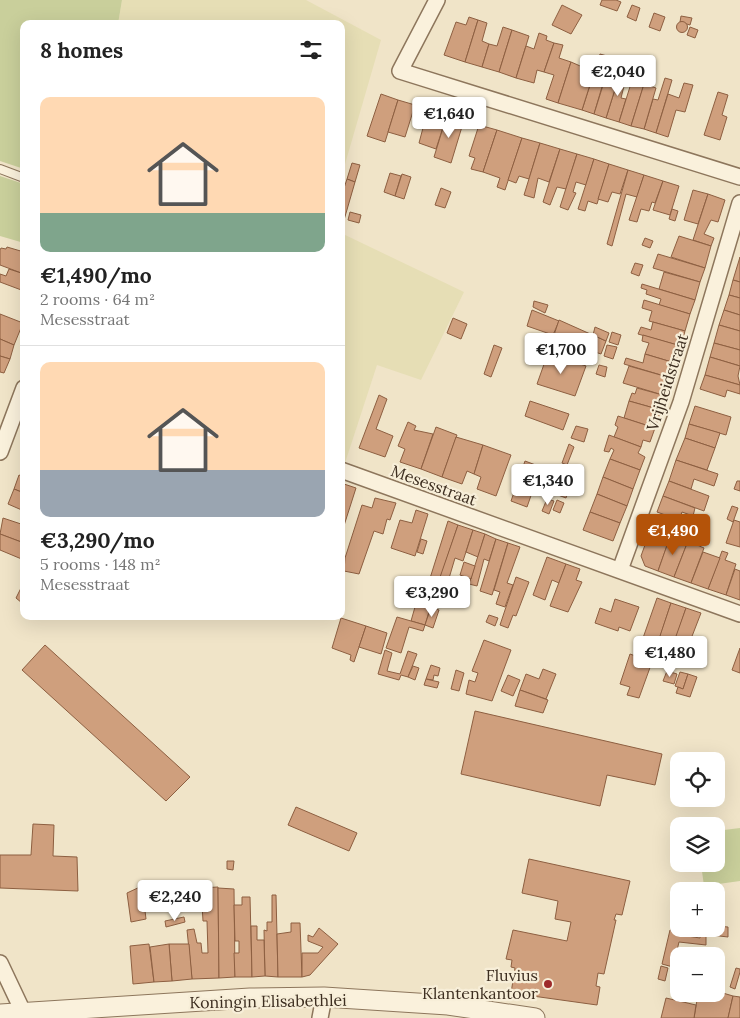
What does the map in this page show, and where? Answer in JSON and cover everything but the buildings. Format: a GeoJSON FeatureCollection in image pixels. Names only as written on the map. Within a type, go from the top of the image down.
{"type":"FeatureCollection","features":[{"type":"Feature","properties":{"kind":"street"},"geometry":{"type":"LineString","coordinates":[[437,0],[400,71],[740,177]]}},
{"type":"Feature","properties":{"kind":"street","name":"Vrijheidstraat"},"geometry":{"type":"LineString","coordinates":[[620,570],[681,402],[740,203]]}},
{"type":"Feature","properties":{"kind":"street"},"geometry":{"type":"LineString","coordinates":[[0,452],[20,399]]}},
{"type":"Feature","properties":{"kind":"street","name":"Mesesstraat"},"geometry":{"type":"LineString","coordinates":[[345,471],[740,614]]}},
{"type":"Feature","properties":{"kind":"street"},"geometry":{"type":"LineString","coordinates":[[0,962],[24,1015]]}},
{"type":"Feature","properties":{"kind":"street"},"geometry":{"type":"LineString","coordinates":[[320,1018],[324,997]]}},
{"type":"Feature","properties":{"kind":"street","name":"Koningin Elisabethlei"},"geometry":{"type":"LineString","coordinates":[[0,1014],[24,1015],[250,998],[324,997],[448,1005],[535,1018]]}},
{"type":"Feature","properties":{"kind":"lane"},"geometry":{"type":"LineString","coordinates":[[0,169],[20,176]]}},
{"type":"Feature","properties":{"kind":"shaded area"},"geometry":{"type":"Polygon","coordinates":[[[122,0],[306,0],[344,20],[119,20],[122,0]]]}},
{"type":"Feature","properties":{"kind":"shaded area"},"geometry":{"type":"Polygon","coordinates":[[[345,21],[381,40],[345,164],[345,21]]]}},
{"type":"Feature","properties":{"kind":"shaded area"},"geometry":{"type":"Polygon","coordinates":[[[345,235],[464,292],[421,380],[377,365],[345,463],[345,235]]]}},
{"type":"Feature","properties":{"kind":"green space"},"geometry":{"type":"Polygon","coordinates":[[[0,0],[122,0],[119,20],[20,20],[20,168],[0,161],[0,0]]]}},
{"type":"Feature","properties":{"kind":"green space"},"geometry":{"type":"Polygon","coordinates":[[[0,176],[20,183],[20,242],[0,236],[0,176]]]}},
{"type":"Feature","properties":{"kind":"green space"},"geometry":{"type":"Polygon","coordinates":[[[740,828],[740,881],[725,883],[703,882],[702,872],[725,872],[725,830],[740,828]]]}},
{"type":"Feature","properties":{"kind":"place","name":"Fluvius Klantenkantoor"},"geometry":{"type":"Point","coordinates":[548,984]}}]}
